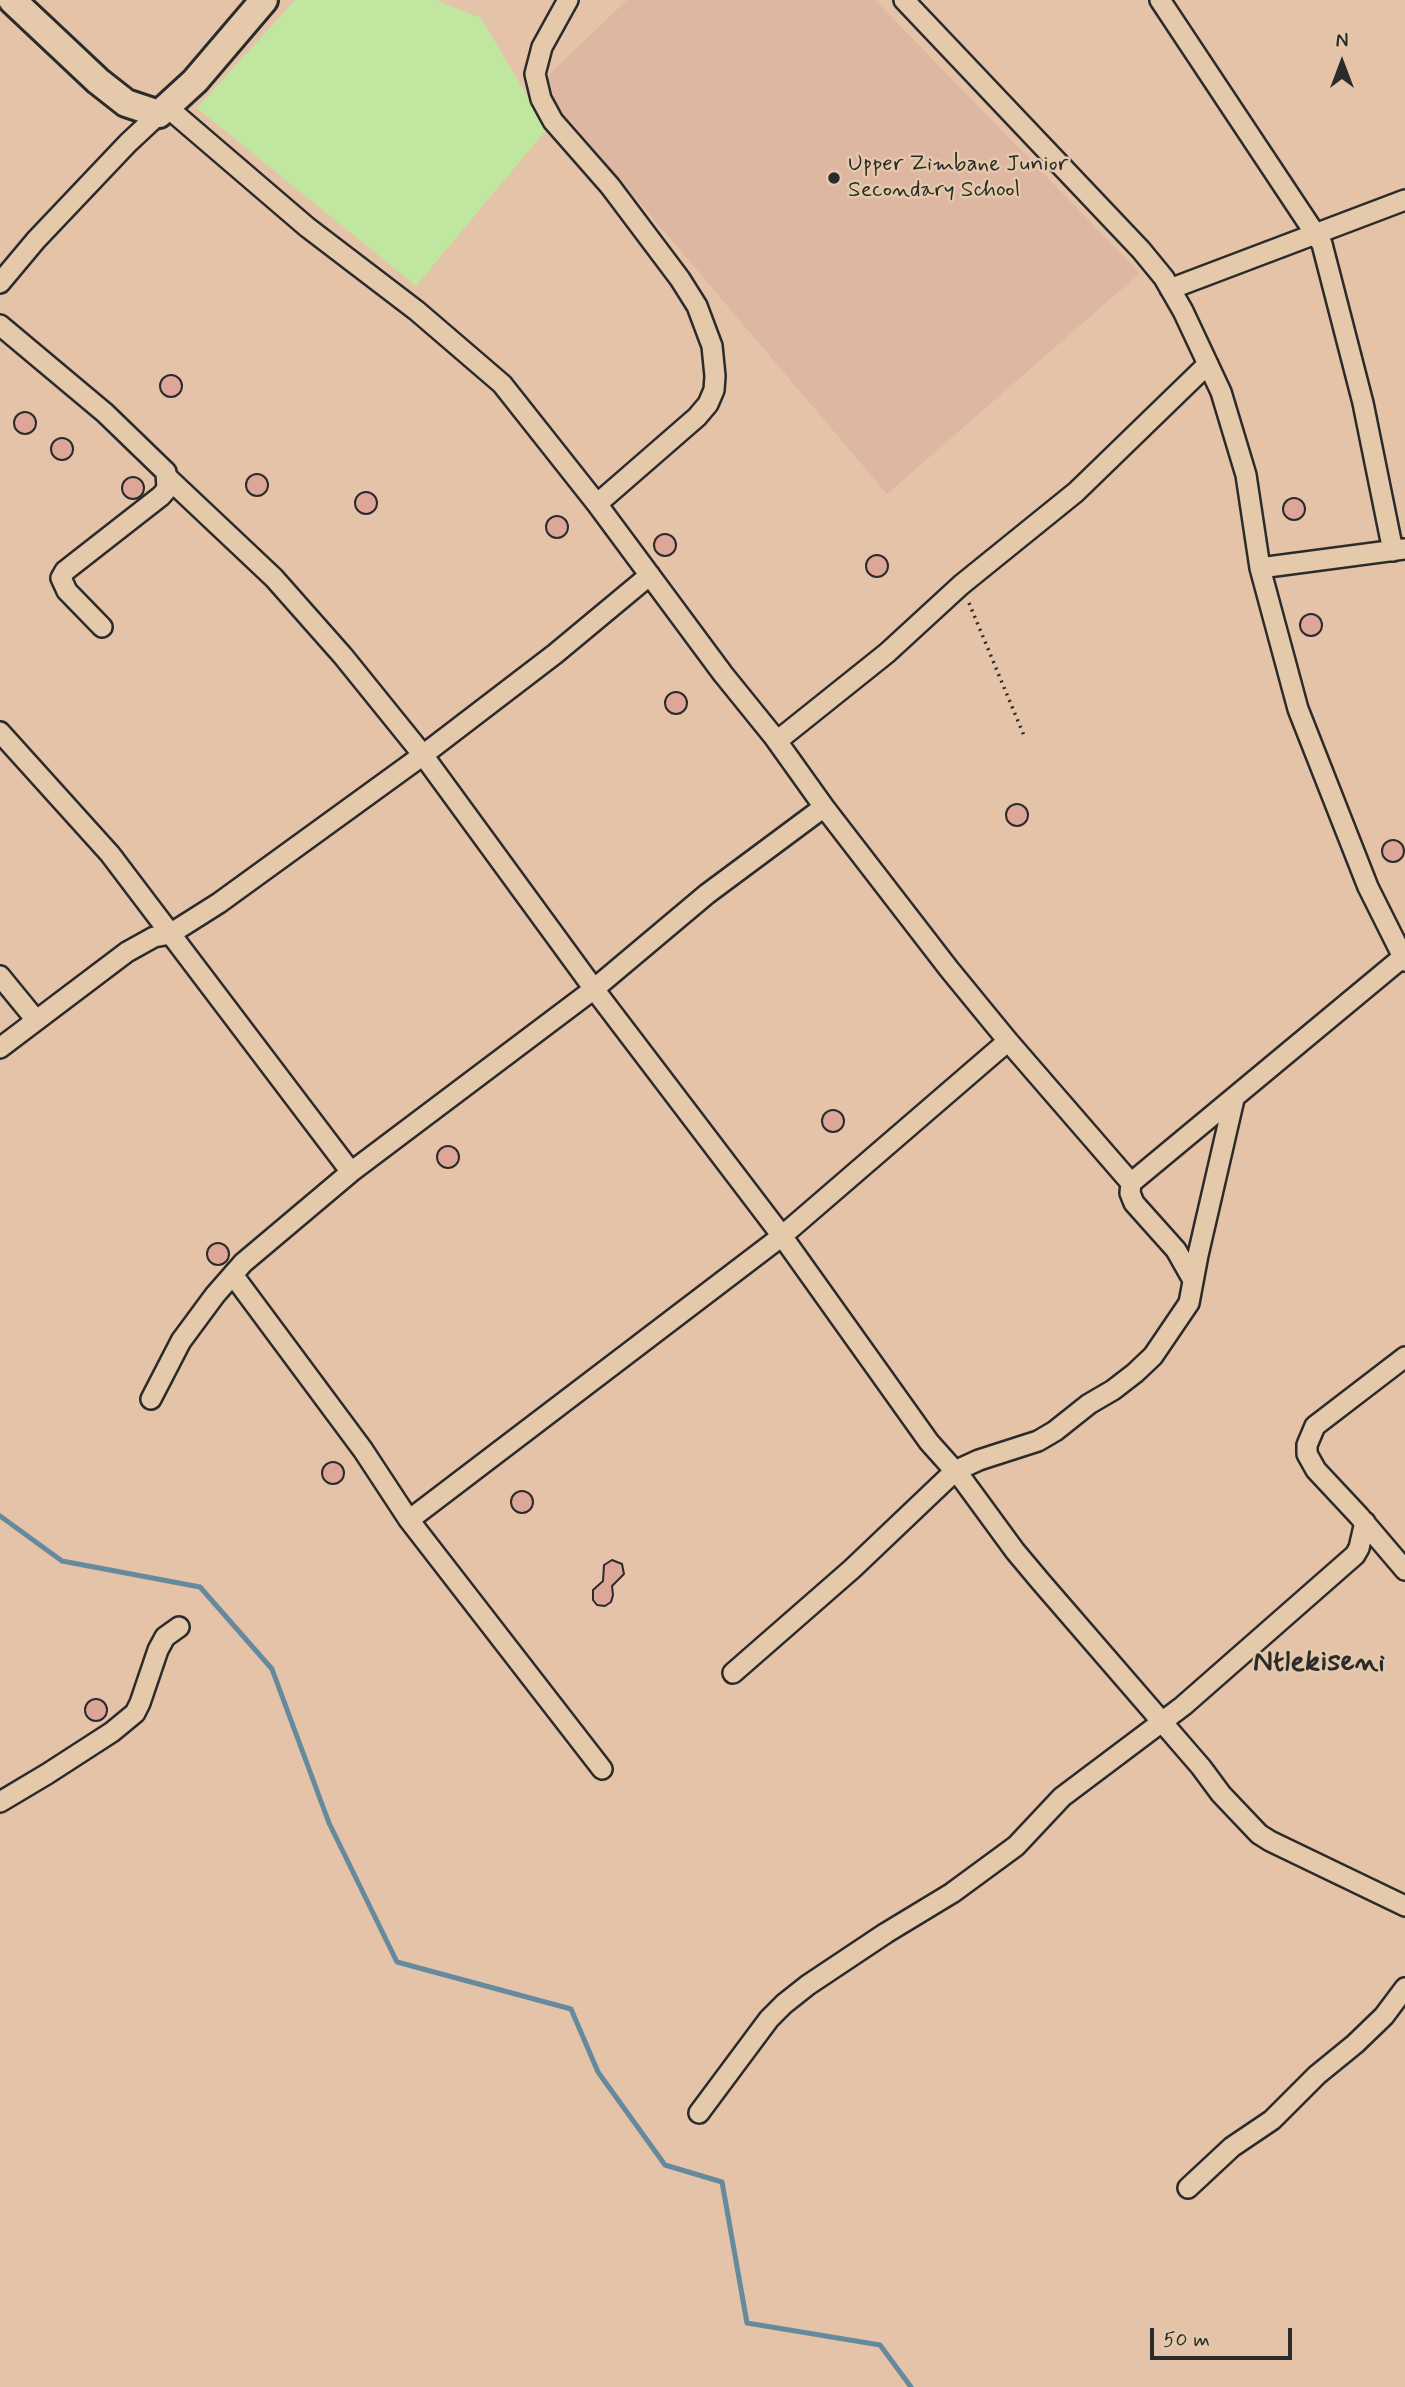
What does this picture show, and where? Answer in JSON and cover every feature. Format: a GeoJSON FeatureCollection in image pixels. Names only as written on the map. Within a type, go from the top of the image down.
{"type":"FeatureCollection","features":[{"type":"Feature","properties":{"kind":"street"},"geometry":{"type":"LineString","coordinates":[[0,283],[36,240],[128,143],[195,81],[264,0]]}},
{"type":"Feature","properties":{"kind":"street"},"geometry":{"type":"LineString","coordinates":[[568,0],[542,47],[538,61],[535,74],[541,99],[553,121],[610,186],[697,306],[712,346],[715,376],[714,390],[698,417],[597,504]]}},
{"type":"Feature","properties":{"kind":"street"},"geometry":{"type":"LineString","coordinates":[[904,0],[1141,250],[1170,289],[1221,392],[1246,475],[1260,568],[1298,709],[1363,877],[1404,959],[1131,1183],[1130,1192],[1134,1203],[1176,1250],[1194,1280]]}},
{"type":"Feature","properties":{"kind":"street"},"geometry":{"type":"LineString","coordinates":[[1160,0],[1322,244],[1399,550],[1260,568]]}},
{"type":"Feature","properties":{"kind":"street"},"geometry":{"type":"LineString","coordinates":[[17,2],[98,81],[126,103],[163,111],[307,227],[407,303],[502,384],[597,504],[723,674],[777,741],[824,807],[949,969],[1131,1183]]}},
{"type":"Feature","properties":{"kind":"street"},"geometry":{"type":"LineString","coordinates":[[1170,289],[1405,200]]}},
{"type":"Feature","properties":{"kind":"street"},"geometry":{"type":"LineString","coordinates":[[0,325],[163,467],[168,478],[274,578],[343,656],[423,755],[594,989],[782,1236],[929,1442],[955,1471],[1015,1551],[1221,1794],[1259,1834],[1405,1906]]}},
{"type":"Feature","properties":{"kind":"street"},"geometry":{"type":"LineString","coordinates":[[777,741],[887,653],[961,584],[1076,492],[1208,364]]}},
{"type":"Feature","properties":{"kind":"street"},"geometry":{"type":"LineString","coordinates":[[102,627],[67,590],[62,583],[62,574],[161,496],[167,489],[168,478]]}},
{"type":"Feature","properties":{"kind":"street"},"geometry":{"type":"LineString","coordinates":[[0,1048],[127,952],[154,937],[170,934],[219,903],[423,755],[555,654],[650,575]]}},
{"type":"Feature","properties":{"kind":"street"},"geometry":{"type":"LineString","coordinates":[[0,732],[110,854],[351,1172]]}},
{"type":"Feature","properties":{"kind":"street"},"geometry":{"type":"LineString","coordinates":[[151,1399],[181,1341],[243,1263],[351,1172],[594,989],[707,894],[824,807]]}},
{"type":"Feature","properties":{"kind":"street"},"geometry":{"type":"LineString","coordinates":[[0,976],[36,1020]]}},
{"type":"Feature","properties":{"kind":"street"},"geometry":{"type":"LineString","coordinates":[[409,1520],[782,1236],[1008,1041]]}},
{"type":"Feature","properties":{"kind":"street"},"geometry":{"type":"LineString","coordinates":[[733,1673],[852,1569],[955,1471],[979,1460],[1038,1441],[1135,1373],[1153,1356],[1189,1303],[1234,1099]]}},
{"type":"Feature","properties":{"kind":"street"},"geometry":{"type":"LineString","coordinates":[[233,1275],[363,1450],[409,1520],[601,1769]]}},
{"type":"Feature","properties":{"kind":"street"},"geometry":{"type":"LineString","coordinates":[[1405,1357],[1315,1426],[1307,1446],[1307,1454],[1316,1470],[1405,1570]]}},
{"type":"Feature","properties":{"kind":"street"},"geometry":{"type":"LineString","coordinates":[[699,2113],[769,2019],[784,2004],[886,1933],[953,1893],[1016,1846],[1062,1797],[1183,1706],[1355,1555],[1364,1522]]}},
{"type":"Feature","properties":{"kind":"street"},"geometry":{"type":"LineString","coordinates":[[0,1802],[112,1732],[135,1713],[158,1650],[165,1637],[179,1627]]}},
{"type":"Feature","properties":{"kind":"street"},"geometry":{"type":"LineString","coordinates":[[1188,2188],[1232,2147],[1272,2120],[1317,2075],[1355,2044],[1384,2016],[1405,1988]]}},
{"type":"Feature","properties":{"kind":"path"},"geometry":{"type":"LineString","coordinates":[[961,584],[1025,738]]}},
{"type":"Feature","properties":{"kind":"shaded area","name":"Upper Zimbane Junior Secondary School"},"geometry":{"type":"Polygon","coordinates":[[[627,0],[875,0],[1140,273],[887,494],[539,84],[627,0]]]}},
{"type":"Feature","properties":{"kind":"green space"},"geometry":{"type":"Polygon","coordinates":[[[295,0],[436,0],[481,18],[547,129],[416,286],[197,108],[295,0]]]}},
{"type":"Feature","properties":{"kind":"building"},"geometry":{"type":"Polygon","coordinates":[[[171,375],[179,378],[182,386],[179,394],[171,397],[163,394],[160,386],[163,378],[171,375]]]}},
{"type":"Feature","properties":{"kind":"building"},"geometry":{"type":"Polygon","coordinates":[[[25,412],[33,415],[36,423],[33,431],[25,434],[17,431],[14,423],[17,415],[25,412]]]}},
{"type":"Feature","properties":{"kind":"building"},"geometry":{"type":"Polygon","coordinates":[[[62,438],[70,441],[73,449],[70,457],[62,460],[54,457],[51,449],[54,441],[62,438]]]}},
{"type":"Feature","properties":{"kind":"building"},"geometry":{"type":"Polygon","coordinates":[[[257,474],[265,477],[268,485],[265,493],[257,496],[249,493],[246,485],[249,477],[257,474]]]}},
{"type":"Feature","properties":{"kind":"building"},"geometry":{"type":"Polygon","coordinates":[[[133,477],[141,480],[144,488],[141,496],[133,499],[125,496],[122,488],[125,480],[133,477]]]}},
{"type":"Feature","properties":{"kind":"building"},"geometry":{"type":"Polygon","coordinates":[[[366,492],[374,495],[377,503],[374,511],[366,514],[358,511],[355,503],[358,495],[366,492]]]}},
{"type":"Feature","properties":{"kind":"building"},"geometry":{"type":"Polygon","coordinates":[[[1294,498],[1302,501],[1305,509],[1302,517],[1294,520],[1286,517],[1283,509],[1286,501],[1294,498]]]}},
{"type":"Feature","properties":{"kind":"building"},"geometry":{"type":"Polygon","coordinates":[[[557,516],[565,519],[568,527],[565,535],[557,538],[549,535],[546,527],[549,519],[557,516]]]}},
{"type":"Feature","properties":{"kind":"building"},"geometry":{"type":"Polygon","coordinates":[[[665,534],[673,537],[676,545],[673,553],[665,556],[657,553],[654,545],[657,537],[665,534]]]}},
{"type":"Feature","properties":{"kind":"building"},"geometry":{"type":"Polygon","coordinates":[[[877,555],[885,558],[888,566],[885,574],[877,577],[869,574],[866,566],[869,558],[877,555]]]}},
{"type":"Feature","properties":{"kind":"building"},"geometry":{"type":"Polygon","coordinates":[[[1311,614],[1319,617],[1322,625],[1319,633],[1311,636],[1303,633],[1300,625],[1303,617],[1311,614]]]}},
{"type":"Feature","properties":{"kind":"building"},"geometry":{"type":"Polygon","coordinates":[[[676,692],[684,695],[687,703],[684,711],[676,714],[668,711],[665,703],[668,695],[676,692]]]}},
{"type":"Feature","properties":{"kind":"building"},"geometry":{"type":"Polygon","coordinates":[[[1017,804],[1025,807],[1028,815],[1025,823],[1017,826],[1009,823],[1006,815],[1009,807],[1017,804]]]}},
{"type":"Feature","properties":{"kind":"building"},"geometry":{"type":"Polygon","coordinates":[[[1393,840],[1401,843],[1404,851],[1401,859],[1393,862],[1385,859],[1382,851],[1385,843],[1393,840]]]}},
{"type":"Feature","properties":{"kind":"building"},"geometry":{"type":"Polygon","coordinates":[[[833,1110],[841,1113],[844,1121],[841,1129],[833,1132],[825,1129],[822,1121],[825,1113],[833,1110]]]}},
{"type":"Feature","properties":{"kind":"building"},"geometry":{"type":"Polygon","coordinates":[[[448,1146],[456,1149],[459,1157],[456,1165],[448,1168],[440,1165],[437,1157],[440,1149],[448,1146]]]}},
{"type":"Feature","properties":{"kind":"building"},"geometry":{"type":"Polygon","coordinates":[[[218,1243],[226,1246],[229,1254],[226,1262],[218,1265],[210,1262],[207,1254],[210,1246],[218,1243]]]}},
{"type":"Feature","properties":{"kind":"building"},"geometry":{"type":"Polygon","coordinates":[[[333,1462],[341,1465],[344,1473],[341,1481],[333,1484],[325,1481],[322,1473],[325,1465],[333,1462]]]}},
{"type":"Feature","properties":{"kind":"building"},"geometry":{"type":"Polygon","coordinates":[[[522,1491],[530,1494],[533,1502],[530,1510],[522,1513],[514,1510],[511,1502],[514,1494],[522,1491]]]}},
{"type":"Feature","properties":{"kind":"building"},"geometry":{"type":"Polygon","coordinates":[[[612,1560],[622,1564],[624,1574],[612,1586],[611,1602],[605,1606],[597,1605],[593,1600],[593,1590],[603,1581],[604,1565],[612,1560]]]}},
{"type":"Feature","properties":{"kind":"building"},"geometry":{"type":"Polygon","coordinates":[[[96,1699],[104,1702],[107,1710],[104,1718],[96,1721],[88,1718],[85,1710],[88,1702],[96,1699]]]}},
{"type":"Feature","properties":{"kind":"waterway"},"geometry":{"type":"LineString","coordinates":[[0,1516],[62,1561],[200,1587],[272,1669],[329,1823],[397,1962],[571,2009],[598,2072],[665,2165],[722,2182],[747,2323],[880,2345],[911,2387]]}},
{"type":"Feature","properties":{"kind":"place","name":"Upper Zimbane Junior Secondary School"},"geometry":{"type":"Point","coordinates":[834,178]}},
{"type":"Feature","properties":{"kind":"district","name":"Ntlekiseni"},"geometry":{"type":"Point","coordinates":[1319,1664]}}]}
